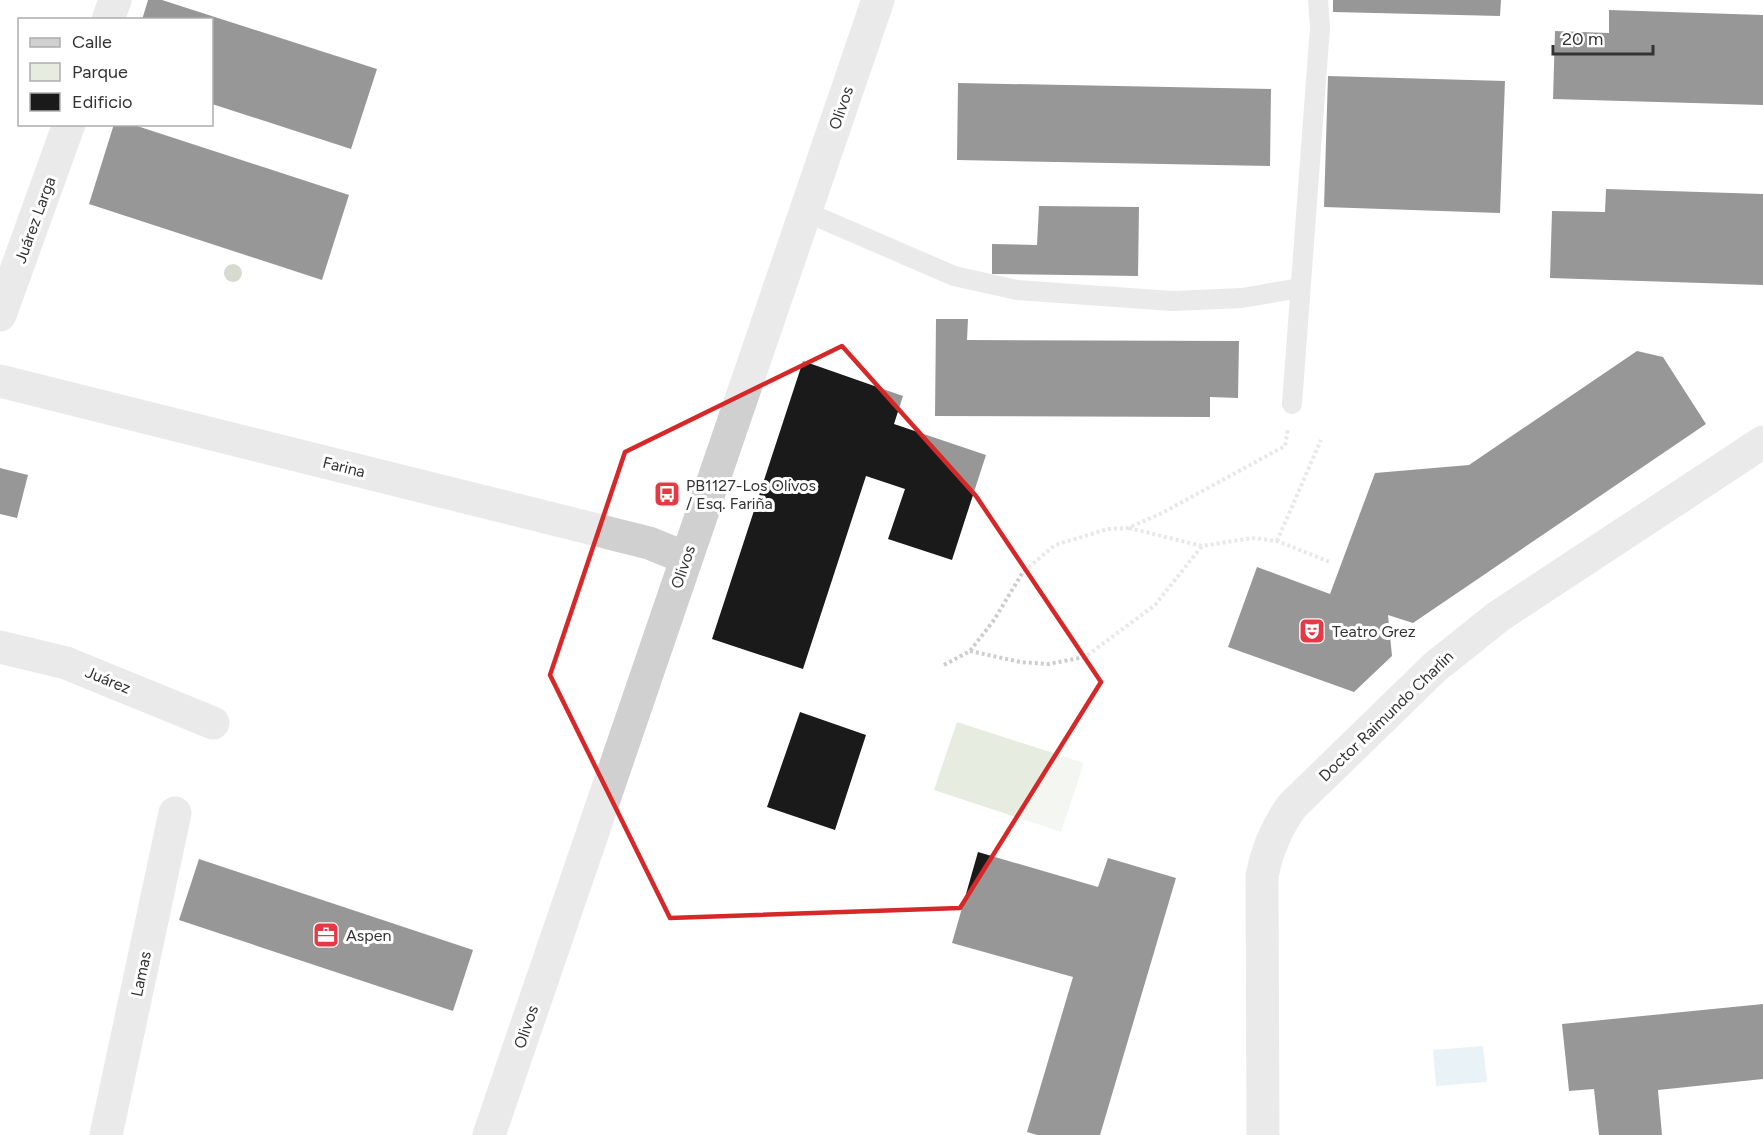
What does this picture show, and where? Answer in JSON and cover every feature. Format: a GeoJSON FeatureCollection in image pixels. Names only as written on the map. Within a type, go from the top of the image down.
{"type":"FeatureCollection","features":[{"type":"Feature","properties":{"kind":"street"},"geometry":{"type":"LineString","coordinates":[[109,18],[115,0]]}},
{"type":"Feature","properties":{"kind":"street","name":"Olivos"},"geometry":{"type":"LineString","coordinates":[[489,1135],[878,0]]}},
{"type":"Feature","properties":{"kind":"street","name":"Juárez Larga"},"geometry":{"type":"LineString","coordinates":[[0,315],[68,126]]}},
{"type":"Feature","properties":{"kind":"street","name":"Farina"},"geometry":{"type":"LineString","coordinates":[[0,381],[649,543],[686,558]]}},
{"type":"Feature","properties":{"kind":"street","name":"Doctor Raimundo Charlin"},"geometry":{"type":"LineString","coordinates":[[1263,1135],[1262,876],[1265,859],[1280,823],[1292,806],[1435,667],[1470,638],[1499,616],[1763,442]]}},
{"type":"Feature","properties":{"kind":"street","name":"Juárez"},"geometry":{"type":"LineString","coordinates":[[0,647],[66,663],[213,723]]}},
{"type":"Feature","properties":{"kind":"street","name":"Lamas"},"geometry":{"type":"LineString","coordinates":[[106,1135],[175,813]]}},
{"type":"Feature","properties":{"kind":"lane"},"geometry":{"type":"LineString","coordinates":[[1292,404],[1320,27],[1318,0]]}},
{"type":"Feature","properties":{"kind":"lane"},"geometry":{"type":"LineString","coordinates":[[806,212],[954,276],[1017,290],[1172,301],[1242,298],[1300,288]]}},
{"type":"Feature","properties":{"kind":"path"},"geometry":{"type":"LineString","coordinates":[[1277,541],[1322,440]]}},
{"type":"Feature","properties":{"kind":"path"},"geometry":{"type":"LineString","coordinates":[[1128,528],[1162,513],[1285,446]]}},
{"type":"Feature","properties":{"kind":"path"},"geometry":{"type":"LineString","coordinates":[[944,665],[970,651],[994,620],[1023,572],[1055,545],[1108,529],[1128,528],[1202,546],[1252,538],[1277,541],[1330,562]]}},
{"type":"Feature","properties":{"kind":"path"},"geometry":{"type":"LineString","coordinates":[[970,651],[1020,662],[1048,664],[1085,657],[1155,605],[1202,546]]}},
{"type":"Feature","properties":{"kind":"highlighted area"},"geometry":{"type":"Polygon","coordinates":[[[842,346],[976,496],[1101,682],[960,908],[670,918],[550,675],[625,452],[842,346]]]}},
{"type":"Feature","properties":{"kind":"green space"},"geometry":{"type":"Polygon","coordinates":[[[957,722],[1084,763],[1061,832],[934,790],[957,722]]]}},
{"type":"Feature","properties":{"kind":"water"},"geometry":{"type":"Polygon","coordinates":[[[1483,1046],[1487,1082],[1436,1086],[1433,1050],[1483,1046]]]}},
{"type":"Feature","properties":{"kind":"building"},"geometry":{"type":"Polygon","coordinates":[[[148,0],[162,0],[377,69],[351,149],[213,104],[213,18],[143,18],[148,0]]]}},
{"type":"Feature","properties":{"kind":"building"},"geometry":{"type":"Polygon","coordinates":[[[1333,0],[1501,0],[1500,16],[1333,12],[1333,0]]]}},
{"type":"Feature","properties":{"kind":"building"},"geometry":{"type":"Polygon","coordinates":[[[1609,10],[1763,15],[1763,105],[1553,99],[1555,31],[1609,33],[1609,10]]]}},
{"type":"Feature","properties":{"kind":"building"},"geometry":{"type":"Polygon","coordinates":[[[1328,76],[1505,81],[1500,213],[1324,207],[1328,76]]]}},
{"type":"Feature","properties":{"kind":"building"},"geometry":{"type":"Polygon","coordinates":[[[958,83],[1271,89],[1270,166],[957,160],[958,83]]]}},
{"type":"Feature","properties":{"kind":"building"},"geometry":{"type":"Polygon","coordinates":[[[113,126],[137,126],[349,195],[322,280],[89,204],[113,126]]]}},
{"type":"Feature","properties":{"kind":"building"},"geometry":{"type":"Polygon","coordinates":[[[1606,189],[1763,194],[1763,285],[1550,278],[1552,211],[1605,212],[1606,189]]]}},
{"type":"Feature","properties":{"kind":"building"},"geometry":{"type":"Polygon","coordinates":[[[1039,206],[1139,207],[1138,276],[992,274],[992,244],[1037,245],[1039,206]]]}},
{"type":"Feature","properties":{"kind":"building"},"geometry":{"type":"Polygon","coordinates":[[[936,319],[968,319],[967,340],[1239,341],[1238,398],[1210,397],[1210,417],[935,416],[936,319]]]}},
{"type":"Feature","properties":{"kind":"building"},"geometry":{"type":"Polygon","coordinates":[[[1637,351],[1663,357],[1706,424],[1413,623],[1388,615],[1392,656],[1354,692],[1228,647],[1257,567],[1330,594],[1375,473],[1469,465],[1637,351]]]}},
{"type":"Feature","properties":{"kind":"building"},"geometry":{"type":"Polygon","coordinates":[[[803,361],[903,396],[894,424],[986,455],[952,560],[888,539],[905,489],[866,476],[803,669],[712,639],[803,361]]]}},
{"type":"Feature","properties":{"kind":"building"},"geometry":{"type":"Polygon","coordinates":[[[0,468],[28,475],[17,518],[0,514],[0,468]]]}},
{"type":"Feature","properties":{"kind":"building"},"geometry":{"type":"Polygon","coordinates":[[[800,712],[866,735],[835,830],[767,807],[800,712]]]}},
{"type":"Feature","properties":{"kind":"building"},"geometry":{"type":"Polygon","coordinates":[[[978,852],[1098,887],[1108,858],[1176,878],[1100,1135],[1037,1135],[1027,1132],[1073,977],[952,943],[978,852]]]}},
{"type":"Feature","properties":{"kind":"building","name":"Aspen"},"geometry":{"type":"Polygon","coordinates":[[[199,859],[473,950],[453,1011],[179,920],[199,859]]]}},
{"type":"Feature","properties":{"kind":"building"},"geometry":{"type":"Polygon","coordinates":[[[1763,1004],[1763,1079],[1658,1090],[1662,1135],[1599,1135],[1594,1089],[1569,1091],[1562,1024],[1763,1004]]]}},
{"type":"Feature","properties":{"kind":"place","name":"PB1127-Los Olivos / Esq. Fariña"},"geometry":{"type":"Point","coordinates":[667,494]}},
{"type":"Feature","properties":{"kind":"place","name":"Teatro Grez"},"geometry":{"type":"Point","coordinates":[1312,631]}},
{"type":"Feature","properties":{"kind":"place","name":"Aspen"},"geometry":{"type":"Point","coordinates":[326,935]}}]}
